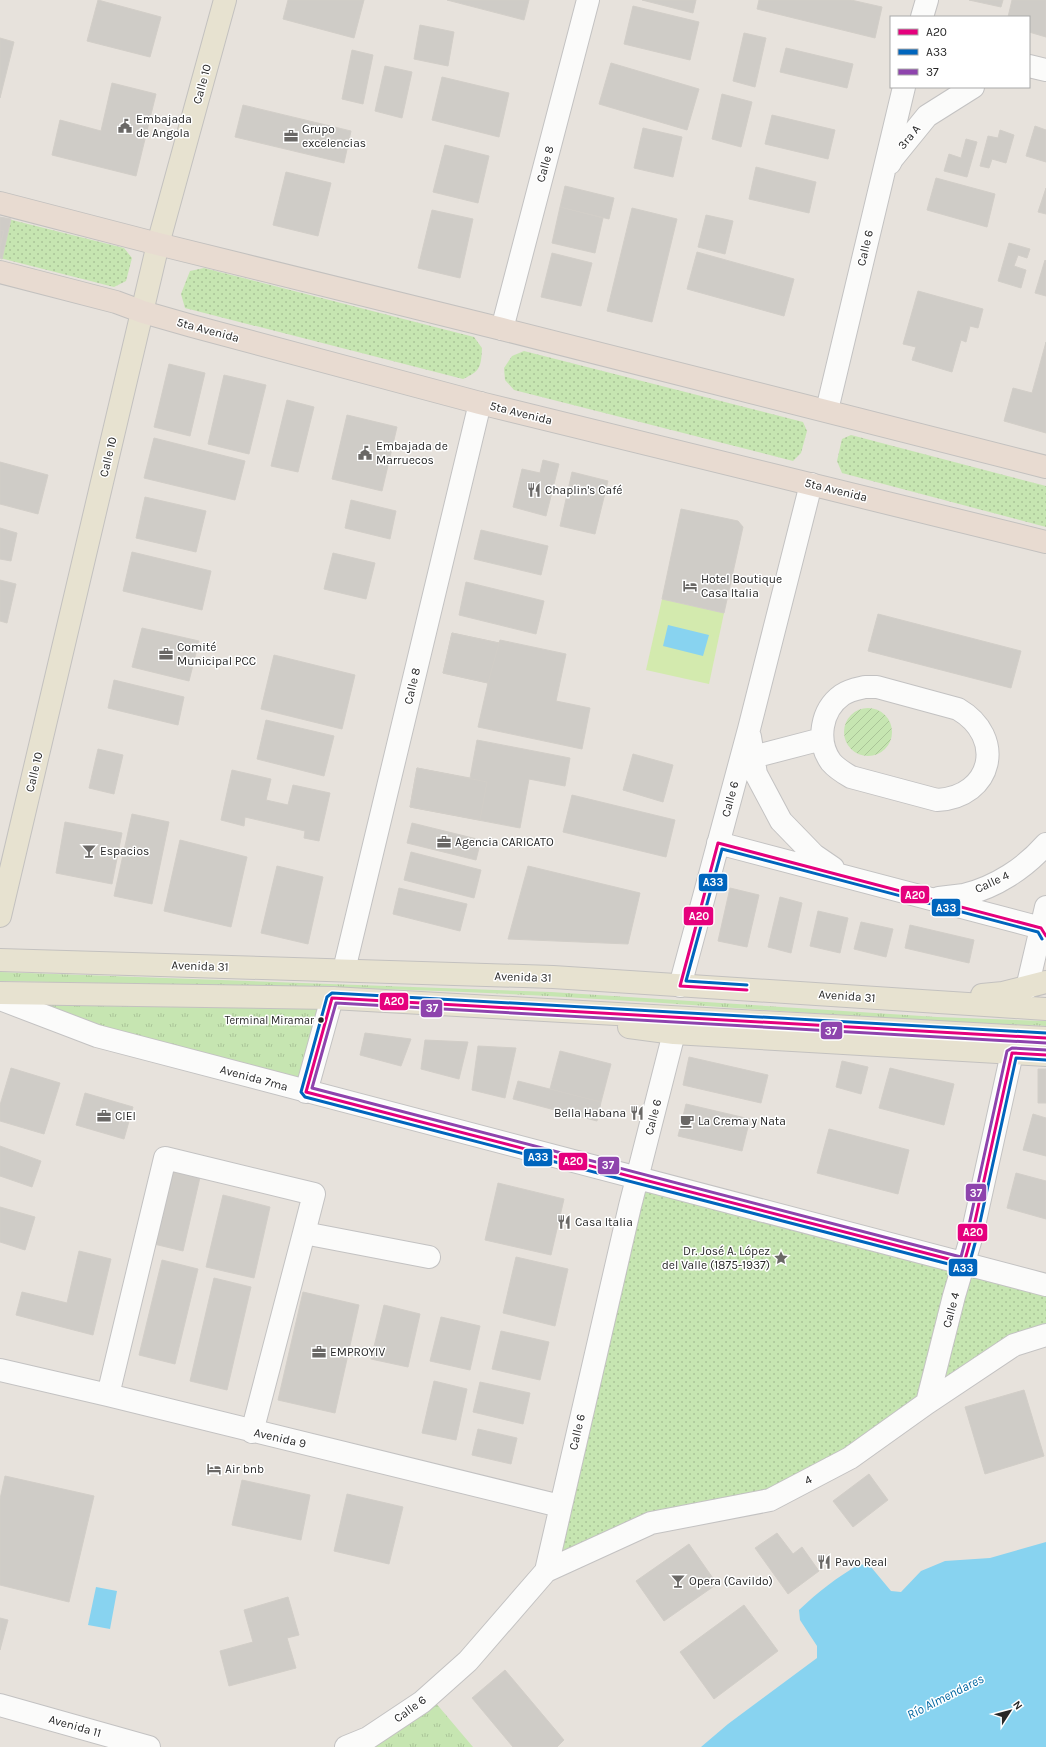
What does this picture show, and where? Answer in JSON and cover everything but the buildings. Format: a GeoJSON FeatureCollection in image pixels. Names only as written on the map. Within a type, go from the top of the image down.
{"type":"FeatureCollection","features":[{"type":"Feature","properties":{"kind":"highway"},"geometry":{"type":"LineString","coordinates":[[0,203],[158,244],[826,410],[1046,467]]}},
{"type":"Feature","properties":{"kind":"highway","name":"5ta Avenida"},"geometry":{"type":"LineString","coordinates":[[0,272],[116,302],[143,312],[480,403],[1046,542]]}},
{"type":"Feature","properties":{"kind":"main road","name":"Calle 10"},"geometry":{"type":"LineString","coordinates":[[0,916],[158,244],[225,0]]}},
{"type":"Feature","properties":{"kind":"main road","name":"Avenida 31"},"geometry":{"type":"LineString","coordinates":[[0,960],[553,977],[1046,1009]]}},
{"type":"Feature","properties":{"kind":"main road"},"geometry":{"type":"LineString","coordinates":[[905,1000],[1003,993],[1037,985]]}},
{"type":"Feature","properties":{"kind":"main road"},"geometry":{"type":"LineString","coordinates":[[0,993],[332,998],[1046,1038]]}},
{"type":"Feature","properties":{"kind":"main road"},"geometry":{"type":"LineString","coordinates":[[461,1005],[674,1033],[1046,1055]]}},
{"type":"Feature","properties":{"kind":"street","name":"Calle 8"},"geometry":{"type":"LineString","coordinates":[[502,329],[588,0]]}},
{"type":"Feature","properties":{"kind":"street"},"geometry":{"type":"LineString","coordinates":[[922,16],[927,0]]}},
{"type":"Feature","properties":{"kind":"street","name":"Calle 6"},"geometry":{"type":"LineString","coordinates":[[826,410],[904,88]]}},
{"type":"Feature","properties":{"kind":"street","name":"3ra A"},"geometry":{"type":"LineString","coordinates":[[874,210],[892,159],[927,116],[971,88]]}},
{"type":"Feature","properties":{"kind":"street","name":"Calle 8"},"geometry":{"type":"LineString","coordinates":[[344,970],[480,403]]}},
{"type":"Feature","properties":{"kind":"street","name":"Calle 6"},"geometry":{"type":"LineString","coordinates":[[680,986],[749,729],[811,484]]}},
{"type":"Feature","properties":{"kind":"street"},"geometry":{"type":"LineString","coordinates":[[877,687],[958,710],[968,716],[977,724],[983,734],[987,746],[987,758],[985,770],[979,781],[971,790],[949,800],[937,800],[851,777],[840,771],[832,762],[822,739],[822,726],[826,714],[832,704],[853,689],[877,687]]}},
{"type":"Feature","properties":{"kind":"street","name":"Calle 6"},"geometry":{"type":"LineString","coordinates":[[749,729],[756,774],[781,821],[814,856],[846,877]]}},
{"type":"Feature","properties":{"kind":"street"},"geometry":{"type":"LineString","coordinates":[[753,757],[822,739]]}},
{"type":"Feature","properties":{"kind":"street"},"geometry":{"type":"LineString","coordinates":[[718,843],[929,899],[1043,932]]}},
{"type":"Feature","properties":{"kind":"street","name":"Calle 4"},"geometry":{"type":"LineString","coordinates":[[929,899],[965,894],[1002,880],[1033,859],[1046,844]]}},
{"type":"Feature","properties":{"kind":"street"},"geometry":{"type":"LineString","coordinates":[[1037,985],[1046,907]]}},
{"type":"Feature","properties":{"kind":"street"},"geometry":{"type":"LineString","coordinates":[[306,1092],[332,998]]}},
{"type":"Feature","properties":{"kind":"street","name":"Avenida 7ma"},"geometry":{"type":"LineString","coordinates":[[0,999],[97,1036],[1046,1285]]}},
{"type":"Feature","properties":{"kind":"street","name":"Calle 6"},"geometry":{"type":"LineString","coordinates":[[346,1747],[368,1738],[422,1702],[468,1661],[546,1571],[637,1178],[674,1033]]}},
{"type":"Feature","properties":{"kind":"street","name":"Calle 4"},"geometry":{"type":"LineString","coordinates":[[927,1403],[972,1234],[1012,1053]]}},
{"type":"Feature","properties":{"kind":"street"},"geometry":{"type":"LineString","coordinates":[[108,1395],[165,1158],[314,1194],[252,1432]]}},
{"type":"Feature","properties":{"kind":"street"},"geometry":{"type":"LineString","coordinates":[[304,1233],[429,1257]]}},
{"type":"Feature","properties":{"kind":"street","name":"4"},"geometry":{"type":"LineString","coordinates":[[546,1571],[651,1523],[770,1500],[850,1458],[927,1403],[1014,1345],[1046,1335]]}},
{"type":"Feature","properties":{"kind":"street","name":"Avenida 9"},"geometry":{"type":"LineString","coordinates":[[0,1370],[560,1506]]}},
{"type":"Feature","properties":{"kind":"street","name":"Avenida 11"},"geometry":{"type":"LineString","coordinates":[[0,1705],[149,1747]]}},
{"type":"Feature","properties":{"kind":"green space"},"geometry":{"type":"Polygon","coordinates":[[[0,217],[124,248],[132,258],[126,281],[114,287],[0,258],[0,217]]]}},
{"type":"Feature","properties":{"kind":"green space"},"geometry":{"type":"Polygon","coordinates":[[[204,268],[474,337],[482,348],[479,367],[463,379],[185,308],[181,294],[190,271],[204,268]]]}},
{"type":"Feature","properties":{"kind":"green space"},"geometry":{"type":"Polygon","coordinates":[[[524,351],[803,422],[807,431],[801,453],[793,461],[514,390],[505,380],[504,368],[512,356],[524,351]]]}},
{"type":"Feature","properties":{"kind":"green space"},"geometry":{"type":"Polygon","coordinates":[[[851,435],[1046,486],[1046,527],[842,473],[837,461],[842,439],[851,435]]]}},
{"type":"Feature","properties":{"kind":"green space"},"geometry":{"type":"Polygon","coordinates":[[[662,599],[724,613],[709,684],[646,670],[662,599]]]}},
{"type":"Feature","properties":{"kind":"green space"},"geometry":{"type":"Polygon","coordinates":[[[863,708],[873,708],[885,715],[892,727],[892,737],[885,749],[873,756],[863,756],[855,752],[848,745],[844,737],[844,727],[848,719],[855,712],[863,708]]]}},
{"type":"Feature","properties":{"kind":"green space"},"geometry":{"type":"Polygon","coordinates":[[[0,972],[551,992],[937,1017],[1046,1021],[1046,1026],[921,1020],[479,993],[342,988],[0,981],[0,972]]]}},
{"type":"Feature","properties":{"kind":"green space"},"geometry":{"type":"Polygon","coordinates":[[[332,998],[306,1092],[0,999],[332,998]]]}},
{"type":"Feature","properties":{"kind":"green space"},"geometry":{"type":"Polygon","coordinates":[[[637,1178],[1046,1285],[1046,1335],[770,1500],[651,1523],[546,1571],[637,1178]]]}},
{"type":"Feature","properties":{"kind":"green space"},"geometry":{"type":"Polygon","coordinates":[[[429,1695],[473,1747],[346,1747],[429,1695]]]}},
{"type":"Feature","properties":{"kind":"water"},"geometry":{"type":"Polygon","coordinates":[[[668,625],[709,635],[703,656],[663,646],[668,625]]]}},
{"type":"Feature","properties":{"kind":"water","name":"Río Almendares"},"geometry":{"type":"Polygon","coordinates":[[[1046,1542],[1046,1747],[701,1747],[728,1724],[817,1658],[817,1646],[800,1620],[799,1610],[843,1574],[860,1564],[871,1567],[891,1591],[901,1592],[921,1571],[945,1561],[990,1558],[1046,1542]]]}},
{"type":"Feature","properties":{"kind":"water"},"geometry":{"type":"Polygon","coordinates":[[[96,1587],[117,1591],[110,1629],[88,1625],[96,1587]]]}},
{"type":"Feature","properties":{"kind":"transit line","name":"A20"},"geometry":{"type":"LineString","coordinates":[[747,990],[680,986],[718,843],[1041,928],[1046,936]]}},
{"type":"Feature","properties":{"kind":"transit line","name":"A33"},"geometry":{"type":"LineString","coordinates":[[747,985],[686,981],[722,849],[1038,932],[1042,939]]}},
{"type":"Feature","properties":{"kind":"transit line","name":"A33"},"geometry":{"type":"LineString","coordinates":[[1046,1033],[332,993],[327,997],[301,1092],[305,1097],[964,1268],[969,1265],[977,1236],[1016,1058],[1046,1060]]}},
{"type":"Feature","properties":{"kind":"transit line","name":"A20"},"geometry":{"type":"LineString","coordinates":[[1046,1038],[332,998],[306,1092],[964,1263],[972,1235],[1012,1053],[1046,1055]]}},
{"type":"Feature","properties":{"kind":"transit line","name":"37"},"geometry":{"type":"LineString","coordinates":[[1046,1043],[336,1003],[312,1088],[961,1257],[1007,1051],[1012,1048],[1046,1050]]}},
{"type":"Feature","properties":{"kind":"place","name":"Embajada de Angola"},"geometry":{"type":"Point","coordinates":[125,126]}},
{"type":"Feature","properties":{"kind":"place","name":"Grupo excelencias"},"geometry":{"type":"Point","coordinates":[291,136]}},
{"type":"Feature","properties":{"kind":"place","name":"Embajada de Marruecos"},"geometry":{"type":"Point","coordinates":[365,453]}},
{"type":"Feature","properties":{"kind":"place","name":"Chaplin's Café"},"geometry":{"type":"Point","coordinates":[534,490]}},
{"type":"Feature","properties":{"kind":"place","name":"Hotel Boutique Casa Italia"},"geometry":{"type":"Point","coordinates":[690,586]}},
{"type":"Feature","properties":{"kind":"place","name":"Comité Municipal PCC"},"geometry":{"type":"Point","coordinates":[166,654]}},
{"type":"Feature","properties":{"kind":"place","name":"Agencia CARICATO"},"geometry":{"type":"Point","coordinates":[444,842]}},
{"type":"Feature","properties":{"kind":"place","name":"Espacios"},"geometry":{"type":"Point","coordinates":[89,851]}},
{"type":"Feature","properties":{"kind":"place","name":"Terminal Miramar"},"geometry":{"type":"Point","coordinates":[321,1020]}},
{"type":"Feature","properties":{"kind":"place","name":"Bella Habana"},"geometry":{"type":"Point","coordinates":[637,1113]}},
{"type":"Feature","properties":{"kind":"place","name":"CIEI"},"geometry":{"type":"Point","coordinates":[104,1116]}},
{"type":"Feature","properties":{"kind":"place","name":"La Crema y Nata"},"geometry":{"type":"Point","coordinates":[687,1121]}},
{"type":"Feature","properties":{"kind":"place","name":"Casa Italia"},"geometry":{"type":"Point","coordinates":[564,1222]}},
{"type":"Feature","properties":{"kind":"place","name":"Dr. José A. López del Valle (1875-1937)"},"geometry":{"type":"Point","coordinates":[781,1258]}},
{"type":"Feature","properties":{"kind":"place","name":"EMPROYIV"},"geometry":{"type":"Point","coordinates":[319,1352]}},
{"type":"Feature","properties":{"kind":"place","name":"Air bnb"},"geometry":{"type":"Point","coordinates":[214,1469]}},
{"type":"Feature","properties":{"kind":"place","name":"Pavo Real"},"geometry":{"type":"Point","coordinates":[824,1562]}},
{"type":"Feature","properties":{"kind":"place","name":"Opera (Cavildo)"},"geometry":{"type":"Point","coordinates":[678,1581]}}]}
